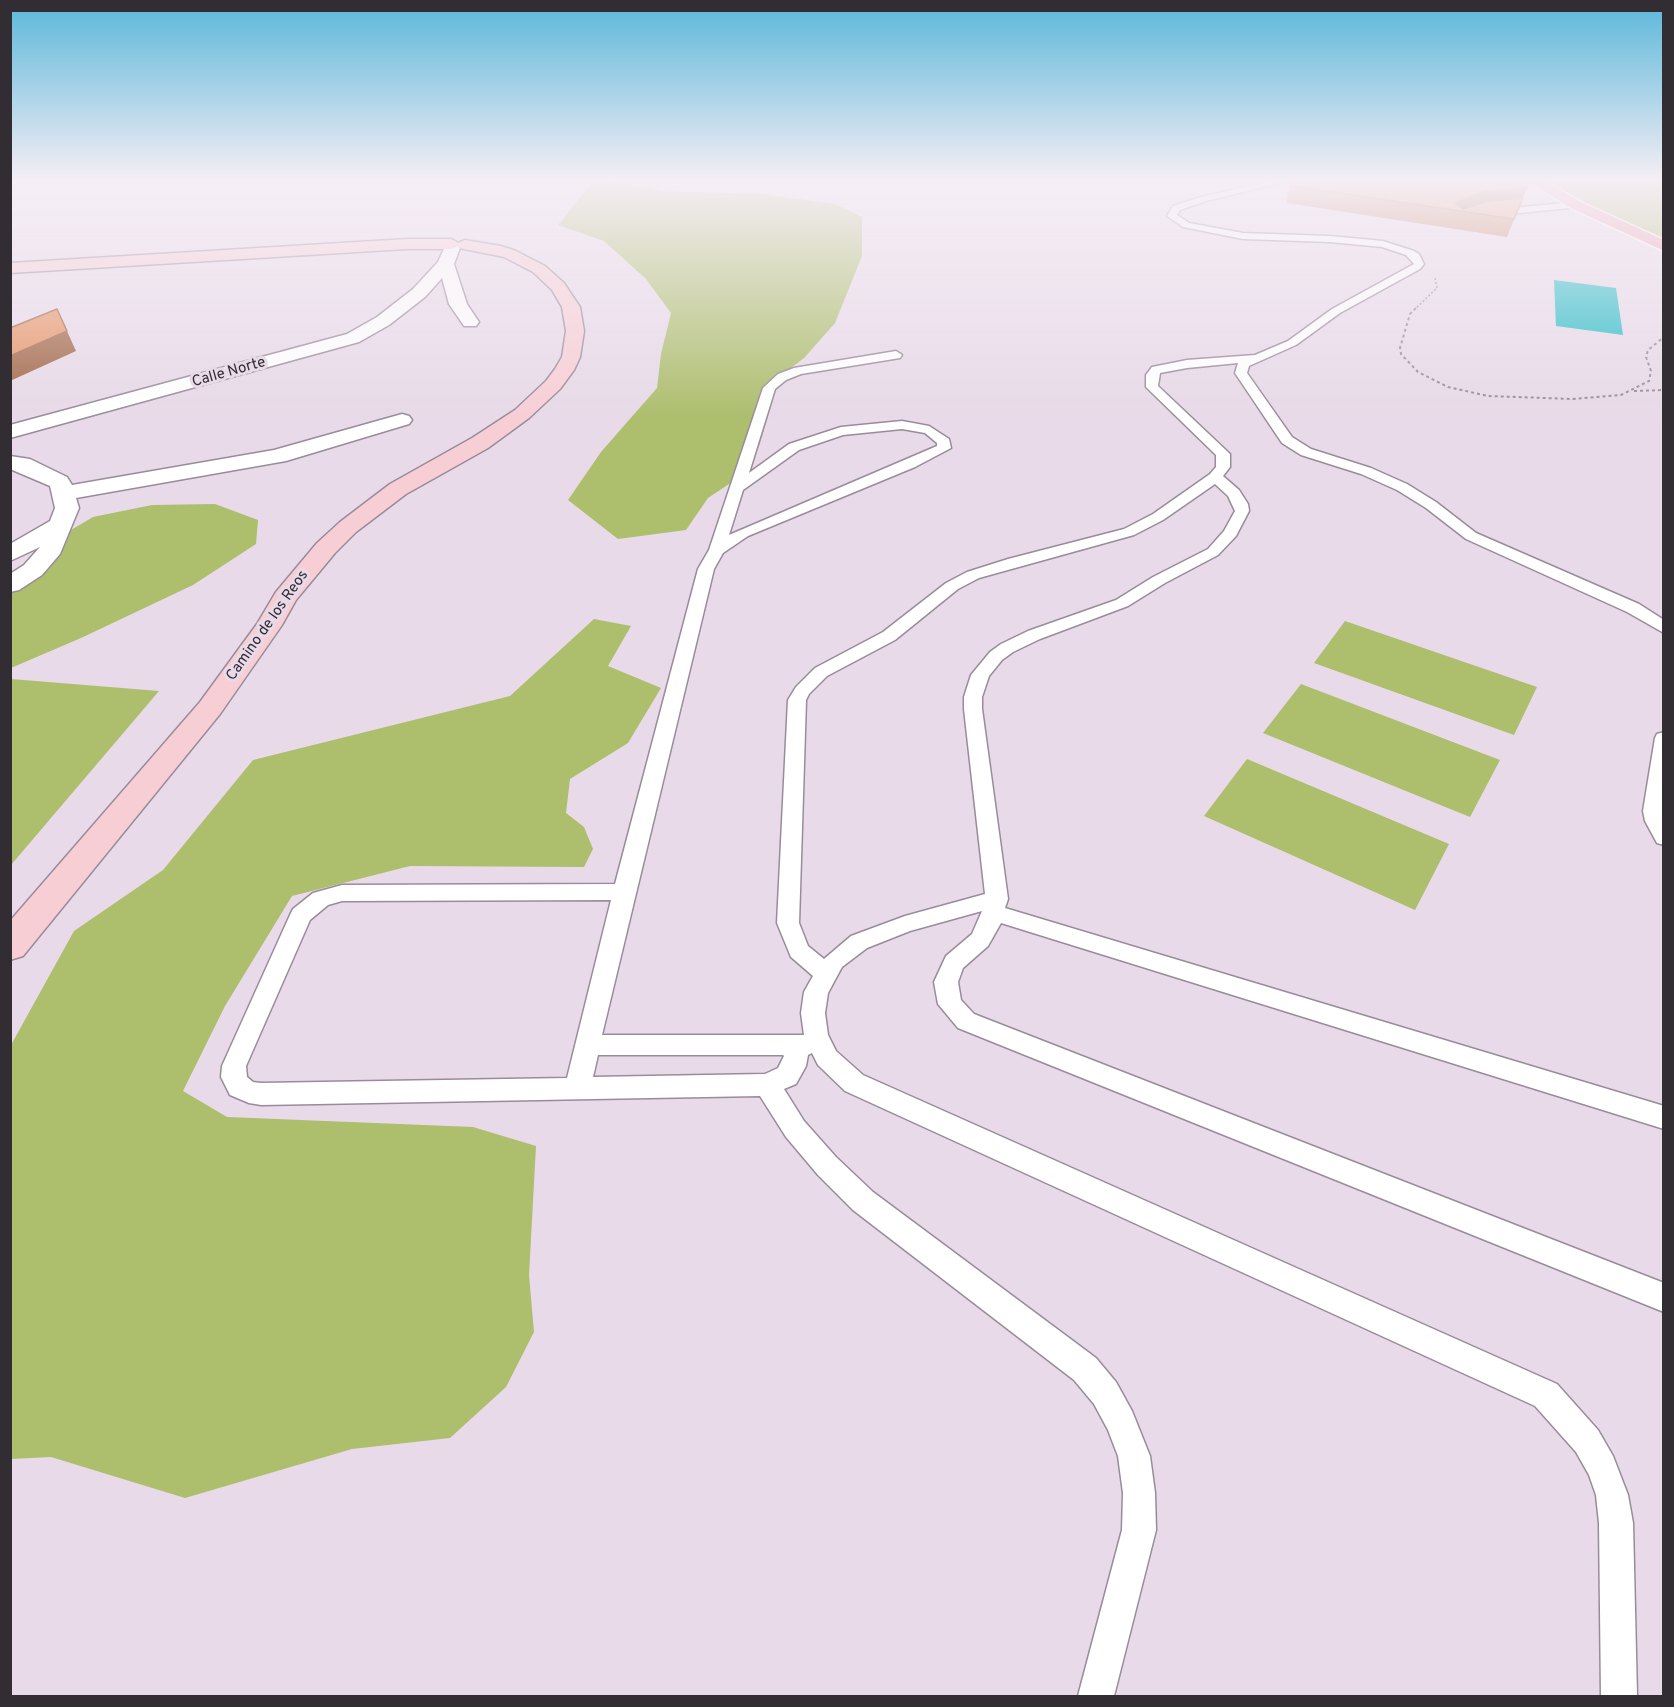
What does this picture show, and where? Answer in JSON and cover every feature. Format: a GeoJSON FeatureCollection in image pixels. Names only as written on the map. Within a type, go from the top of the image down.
{"type":"FeatureCollection","features":[{"type":"Feature","properties":{"kind":"street","name":"Camino de los Reos"},"geometry":{"type":"LineString","coordinates":[[10,268],[164,259]]}},
{"type":"Feature","properties":{"kind":"street"},"geometry":{"type":"LineString","coordinates":[[448,259],[446,264],[458,304],[470,322]]}},
{"type":"Feature","properties":{"kind":"street","name":"Camino de los Reos"},"geometry":{"type":"LineString","coordinates":[[10,946],[210,708],[269,625],[285,597],[326,548],[348,527],[398,489],[480,443],[522,414],[546,392],[564,370],[571,357],[575,331],[574,319],[565,297],[539,269],[520,259]]}},
{"type":"Feature","properties":{"kind":"street","name":"Calle Norte"},"geometry":{"type":"LineString","coordinates":[[10,432],[352,338],[401,309],[446,264]]}},
{"type":"Feature","properties":{"kind":"street"},"geometry":{"type":"LineString","coordinates":[[64,493],[278,456],[402,420]]}},
{"type":"Feature","properties":{"kind":"street"},"geometry":{"type":"LineString","coordinates":[[10,462],[22,464],[59,482],[67,508],[56,538],[43,559],[33,570],[10,585]]}},
{"type":"Feature","properties":{"kind":"street"},"geometry":{"type":"LineString","coordinates":[[10,554],[59,526]]}},
{"type":"Feature","properties":{"kind":"lane"},"geometry":{"type":"LineString","coordinates":[[1417,259],[1416,267],[1359,297],[1292,343],[1243,364],[1241,373],[1287,440],[1295,446],[1318,457],[1386,479],[1418,495],[1456,525],[1480,540],[1633,608],[1664,628]]}},
{"type":"Feature","properties":{"kind":"lane"},"geometry":{"type":"LineString","coordinates":[[578,1089],[624,892],[705,569],[717,550],[766,394],[774,382],[807,368],[896,355]]}},
{"type":"Feature","properties":{"kind":"lane"},"geometry":{"type":"LineString","coordinates":[[825,973],[799,951],[792,938],[787,909],[797,700],[808,683],[821,672],[889,636],[952,586],[973,575],[1128,532],[1158,517],[1215,477],[1223,466],[1222,454],[1157,393],[1152,387],[1152,375],[1156,370],[1187,364],[1254,358]]}},
{"type":"Feature","properties":{"kind":"lane"},"geometry":{"type":"LineString","coordinates":[[717,550],[764,522],[863,485],[945,448],[944,442],[929,430],[902,425],[841,431],[794,447],[737,488]]}},
{"type":"Feature","properties":{"kind":"lane"},"geometry":{"type":"LineString","coordinates":[[1215,477],[1234,493],[1241,504],[1242,511],[1231,533],[1213,552],[1159,580],[1122,603],[1034,635],[1007,648],[996,656],[980,675],[973,697],[973,709],[995,906],[980,940],[954,962],[946,982],[950,1004],[966,1021],[1664,1298]]}},
{"type":"Feature","properties":{"kind":"lane"},"geometry":{"type":"LineString","coordinates":[[1664,738],[1653,811],[1655,821],[1664,838]]}},
{"type":"Feature","properties":{"kind":"lane"},"geometry":{"type":"LineString","coordinates":[[624,892],[342,893],[321,899],[301,915],[234,1066],[234,1077],[239,1087],[261,1094],[767,1085],[787,1076],[794,1066],[796,1056],[806,1045],[816,992],[834,961],[859,942],[905,924],[995,906],[1664,1118]]}},
{"type":"Feature","properties":{"kind":"lane"},"geometry":{"type":"LineString","coordinates":[[587,1045],[806,1045],[826,1058],[854,1083],[1546,1395],[1568,1416],[1587,1441],[1602,1467],[1612,1495],[1616,1523],[1619,1696]]}},
{"type":"Feature","properties":{"kind":"lane"},"geometry":{"type":"LineString","coordinates":[[767,1085],[795,1129],[827,1166],[863,1201],[1085,1369],[1105,1393],[1121,1422],[1134,1456],[1139,1493],[1138,1530],[1096,1696]]}},
{"type":"Feature","properties":{"kind":"path"},"geometry":{"type":"LineString","coordinates":[[1416,267],[1434,278],[1438,285],[1410,314],[1400,348],[1404,360],[1418,372],[1448,387],[1488,396],[1591,399],[1631,392],[1664,390]]}},
{"type":"Feature","properties":{"kind":"path"},"geometry":{"type":"LineString","coordinates":[[1631,392],[1649,381],[1651,371],[1646,357],[1648,350],[1664,337]]}},
{"type":"Feature","properties":{"kind":"green space"},"geometry":{"type":"Polygon","coordinates":[[[624,259],[861,259],[835,323],[804,358],[779,377],[759,446],[732,482],[708,498],[686,530],[618,539],[568,500],[601,452],[657,388],[661,354],[671,313],[646,279],[624,259]]]}},
{"type":"Feature","properties":{"kind":"green space"},"geometry":{"type":"Polygon","coordinates":[[[215,504],[258,520],[256,544],[193,585],[11,668],[10,592],[27,581],[54,540],[93,517],[152,505],[215,504]]]}},
{"type":"Feature","properties":{"kind":"green space"},"geometry":{"type":"Polygon","coordinates":[[[594,619],[631,626],[608,666],[661,688],[628,743],[570,779],[566,813],[584,827],[593,849],[584,867],[410,866],[292,896],[225,1006],[183,1091],[227,1117],[473,1127],[536,1146],[529,1275],[534,1332],[506,1387],[450,1438],[352,1449],[185,1498],[51,1457],[11,1459],[11,1045],[74,931],[163,870],[253,760],[510,696],[594,619]]]}},
{"type":"Feature","properties":{"kind":"green space"},"geometry":{"type":"Polygon","coordinates":[[[1345,621],[1537,687],[1514,735],[1314,663],[1345,621]]]}},
{"type":"Feature","properties":{"kind":"green space"},"geometry":{"type":"Polygon","coordinates":[[[10,680],[159,691],[11,865],[10,680]]]}},
{"type":"Feature","properties":{"kind":"green space"},"geometry":{"type":"Polygon","coordinates":[[[1301,684],[1500,760],[1470,817],[1263,733],[1301,684]]]}},
{"type":"Feature","properties":{"kind":"green space"},"geometry":{"type":"Polygon","coordinates":[[[1247,759],[1449,844],[1415,910],[1204,816],[1247,759]]]}},
{"type":"Feature","properties":{"kind":"water"},"geometry":{"type":"Polygon","coordinates":[[[1554,280],[1616,288],[1623,335],[1556,326],[1554,280]]]}},
{"type":"Feature","properties":{"kind":"building"},"geometry":{"type":"Polygon","coordinates":[[[57,309],[67,331],[10,356],[10,328],[57,309]]]}}]}
